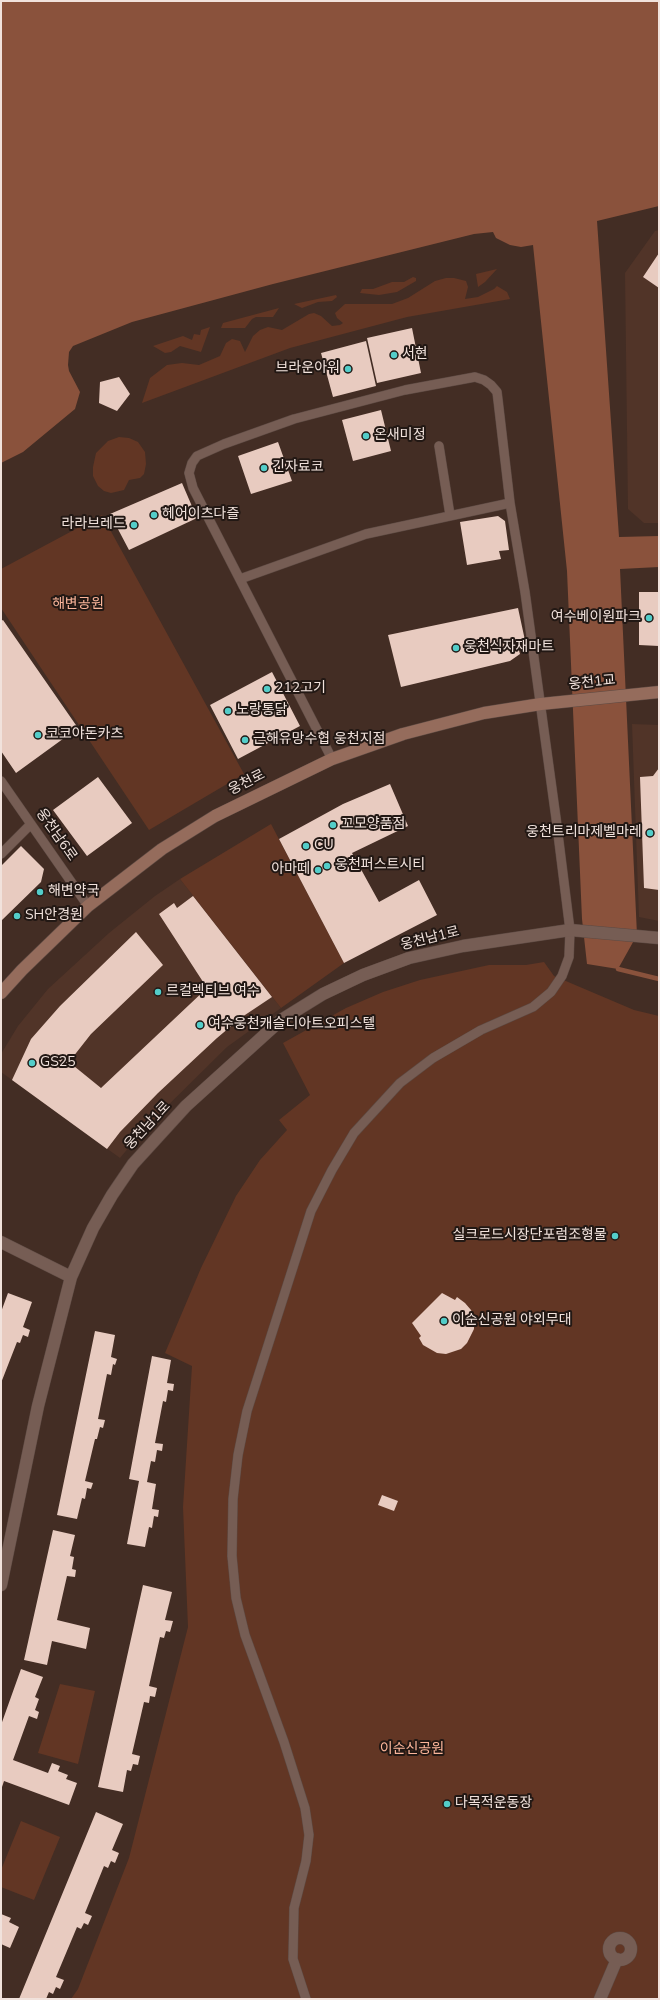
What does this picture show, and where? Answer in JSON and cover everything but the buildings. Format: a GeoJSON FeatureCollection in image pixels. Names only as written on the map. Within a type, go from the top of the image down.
{"type":"FeatureCollection","features":[{"type":"Feature","properties":{"kind":"street","name":"웅천1교"},"geometry":{"type":"LineString","coordinates":[[560,702],[659,692]]}},
{"type":"Feature","properties":{"kind":"street","name":"웅천로"},"geometry":{"type":"LineString","coordinates":[[1,993],[22,970],[88,906],[162,849],[216,816],[332,759],[367,745],[443,722],[484,713],[560,702]]}},
{"type":"Feature","properties":{"kind":"street","name":"웅천남1로"},"geometry":{"type":"LineString","coordinates":[[1,1585],[38,1406],[71,1277],[93,1228],[112,1195],[133,1164],[186,1106],[281,1020],[323,994],[363,975],[409,958],[463,946],[574,931],[659,938]]}},
{"type":"Feature","properties":{"kind":"street"},"geometry":{"type":"LineString","coordinates":[[1,1242],[71,1277]]}},
{"type":"Feature","properties":{"kind":"street"},"geometry":{"type":"LineString","coordinates":[[600,1999],[617,1959]]}},
{"type":"Feature","properties":{"kind":"lane"},"geometry":{"type":"LineString","coordinates":[[306,1999],[293,1959],[294,1908],[306,1861],[309,1834],[305,1808],[284,1742],[245,1635],[236,1598],[232,1556],[233,1499],[238,1455],[247,1411],[310,1211],[354,1133],[400,1083],[433,1058],[481,1030],[533,1007],[551,992],[562,976],[569,957],[574,931],[510,503],[497,392],[491,385],[475,377],[405,390],[317,413],[224,444],[197,456],[192,463],[189,473],[193,488],[332,759]]}},
{"type":"Feature","properties":{"kind":"lane"},"geometry":{"type":"LineString","coordinates":[[439,446],[450,515]]}},
{"type":"Feature","properties":{"kind":"lane"},"geometry":{"type":"LineString","coordinates":[[240,579],[366,534],[510,503]]}},
{"type":"Feature","properties":{"kind":"lane","name":"웅천남6로"},"geometry":{"type":"LineString","coordinates":[[1,781],[88,906]]}},
{"type":"Feature","properties":{"kind":"lane"},"geometry":{"type":"LineString","coordinates":[[1,854],[31,824]]}},
{"type":"Feature","properties":{"kind":"shaded area"},"geometry":{"type":"Polygon","coordinates":[[[1,1],[659,1],[659,206],[597,221],[619,537],[659,536],[659,567],[620,569],[637,935],[618,969],[587,964],[582,919],[567,571],[533,245],[521,247],[510,245],[496,238],[493,232],[474,234],[273,284],[132,322],[73,346],[69,352],[68,365],[69,371],[80,392],[75,409],[23,452],[1,463],[1,1]]]}},
{"type":"Feature","properties":{"kind":"shaded area"},"geometry":{"type":"Polygon","coordinates":[[[659,230],[659,523],[644,523],[628,509],[625,273],[655,231],[659,230]]]}},
{"type":"Feature","properties":{"kind":"shaded area"},"geometry":{"type":"Polygon","coordinates":[[[632,724],[659,725],[659,921],[639,917],[632,724]]]}},
{"type":"Feature","properties":{"kind":"shaded area"},"geometry":{"type":"Polygon","coordinates":[[[180,879],[281,1008],[227,1047],[145,1128],[120,1158],[1,1072],[1,1054],[18,1026],[48,989],[109,933],[155,896],[180,879]]]}},
{"type":"Feature","properties":{"kind":"green space"},"geometry":{"type":"Polygon","coordinates":[[[497,269],[485,282],[478,287],[476,274],[497,269]]]}},
{"type":"Feature","properties":{"kind":"green space"},"geometry":{"type":"Polygon","coordinates":[[[413,277],[416,278],[416,281],[397,292],[379,295],[360,293],[362,289],[373,289],[392,282],[404,282],[413,277]]]}},
{"type":"Feature","properties":{"kind":"green space"},"geometry":{"type":"Polygon","coordinates":[[[446,278],[466,281],[468,287],[465,299],[478,297],[497,286],[507,292],[510,299],[407,317],[290,348],[142,403],[150,378],[167,365],[182,363],[199,365],[220,356],[226,343],[232,339],[240,341],[245,352],[253,336],[260,330],[268,327],[282,330],[309,314],[314,313],[321,316],[332,326],[340,325],[343,323],[337,318],[335,313],[345,304],[392,304],[408,298],[435,281],[446,278]]]}},
{"type":"Feature","properties":{"kind":"green space"},"geometry":{"type":"Polygon","coordinates":[[[336,295],[337,297],[332,301],[318,302],[302,308],[294,304],[336,295]]]}},
{"type":"Feature","properties":{"kind":"green space"},"geometry":{"type":"Polygon","coordinates":[[[279,308],[273,317],[256,317],[252,319],[245,328],[221,328],[223,323],[279,308]]]}},
{"type":"Feature","properties":{"kind":"green space"},"geometry":{"type":"Polygon","coordinates":[[[210,327],[201,352],[180,346],[171,352],[165,353],[153,346],[183,336],[192,340],[194,334],[200,335],[201,330],[210,327]]]}},
{"type":"Feature","properties":{"kind":"green space"},"geometry":{"type":"Polygon","coordinates":[[[119,437],[129,438],[138,442],[145,452],[146,464],[144,474],[140,478],[129,480],[124,490],[111,493],[104,491],[98,486],[93,476],[93,467],[96,453],[108,441],[119,437]]]}},
{"type":"Feature","properties":{"kind":"green space","name":"해변공원"},"geometry":{"type":"Polygon","coordinates":[[[102,515],[244,774],[149,830],[1,608],[1,569],[102,515]]]}},
{"type":"Feature","properties":{"kind":"green space"},"geometry":{"type":"Polygon","coordinates":[[[271,824],[344,963],[281,1008],[180,879],[271,824]]]}},
{"type":"Feature","properties":{"kind":"green space","name":"이순신공원"},"geometry":{"type":"Polygon","coordinates":[[[544,962],[554,976],[634,1010],[659,1016],[659,1999],[71,1999],[78,1989],[129,1858],[188,1627],[183,1507],[192,1366],[165,1353],[201,1268],[236,1196],[260,1160],[287,1130],[279,1120],[310,1095],[283,1043],[346,1008],[383,992],[420,980],[489,965],[526,965],[544,962]]]}},
{"type":"Feature","properties":{"kind":"green space"},"geometry":{"type":"Polygon","coordinates":[[[60,1684],[95,1691],[78,1764],[38,1753],[60,1684]]]}},
{"type":"Feature","properties":{"kind":"green space"},"geometry":{"type":"Polygon","coordinates":[[[21,1821],[60,1837],[34,1900],[1,1887],[1,1870],[21,1821]]]}},
{"type":"Feature","properties":{"kind":"waterway"},"geometry":{"type":"LineString","coordinates":[[618,969],[659,979]]}},
{"type":"Feature","properties":{"kind":"place","name":"서현"},"geometry":{"type":"Point","coordinates":[394,355]}},
{"type":"Feature","properties":{"kind":"place","name":"브라운아워"},"geometry":{"type":"Point","coordinates":[348,369]}},
{"type":"Feature","properties":{"kind":"place","name":"온새미정"},"geometry":{"type":"Point","coordinates":[366,436]}},
{"type":"Feature","properties":{"kind":"place","name":"긴자료코"},"geometry":{"type":"Point","coordinates":[264,468]}},
{"type":"Feature","properties":{"kind":"place","name":"헤어이츠다즐"},"geometry":{"type":"Point","coordinates":[154,515]}},
{"type":"Feature","properties":{"kind":"place","name":"라라브레드"},"geometry":{"type":"Point","coordinates":[134,525]}},
{"type":"Feature","properties":{"kind":"place","name":"여수베이원파크"},"geometry":{"type":"Point","coordinates":[649,618]}},
{"type":"Feature","properties":{"kind":"place","name":"웅천식자재마트"},"geometry":{"type":"Point","coordinates":[456,648]}},
{"type":"Feature","properties":{"kind":"place","name":"212고기"},"geometry":{"type":"Point","coordinates":[267,689]}},
{"type":"Feature","properties":{"kind":"place","name":"노랑통닭"},"geometry":{"type":"Point","coordinates":[228,711]}},
{"type":"Feature","properties":{"kind":"place","name":"코코야돈카츠"},"geometry":{"type":"Point","coordinates":[38,735]}},
{"type":"Feature","properties":{"kind":"place","name":"근해유망수협 웅천지점"},"geometry":{"type":"Point","coordinates":[245,740]}},
{"type":"Feature","properties":{"kind":"place","name":"꼬모양품점"},"geometry":{"type":"Point","coordinates":[333,825]}},
{"type":"Feature","properties":{"kind":"place","name":"웅천트리마제벨마레"},"geometry":{"type":"Point","coordinates":[650,833]}},
{"type":"Feature","properties":{"kind":"place","name":"CU"},"geometry":{"type":"Point","coordinates":[306,846]}},
{"type":"Feature","properties":{"kind":"place","name":"웅천퍼스트시티"},"geometry":{"type":"Point","coordinates":[327,866]}},
{"type":"Feature","properties":{"kind":"place","name":"아마떼"},"geometry":{"type":"Point","coordinates":[318,870]}},
{"type":"Feature","properties":{"kind":"place","name":"해변약국"},"geometry":{"type":"Point","coordinates":[40,892]}},
{"type":"Feature","properties":{"kind":"place","name":"SH안경원"},"geometry":{"type":"Point","coordinates":[17,916]}},
{"type":"Feature","properties":{"kind":"place","name":"르컬렉티브 여수"},"geometry":{"type":"Point","coordinates":[158,992]}},
{"type":"Feature","properties":{"kind":"place","name":"여수웅천캐슬디아트오피스텔"},"geometry":{"type":"Point","coordinates":[200,1025]}},
{"type":"Feature","properties":{"kind":"place","name":"GS25"},"geometry":{"type":"Point","coordinates":[32,1063]}},
{"type":"Feature","properties":{"kind":"place","name":"실크로드시장단포럼조형물"},"geometry":{"type":"Point","coordinates":[615,1236]}},
{"type":"Feature","properties":{"kind":"place","name":"이순신공원 야외무대"},"geometry":{"type":"Point","coordinates":[444,1321]}},
{"type":"Feature","properties":{"kind":"place","name":"다목적운동장"},"geometry":{"type":"Point","coordinates":[447,1804]}}]}
